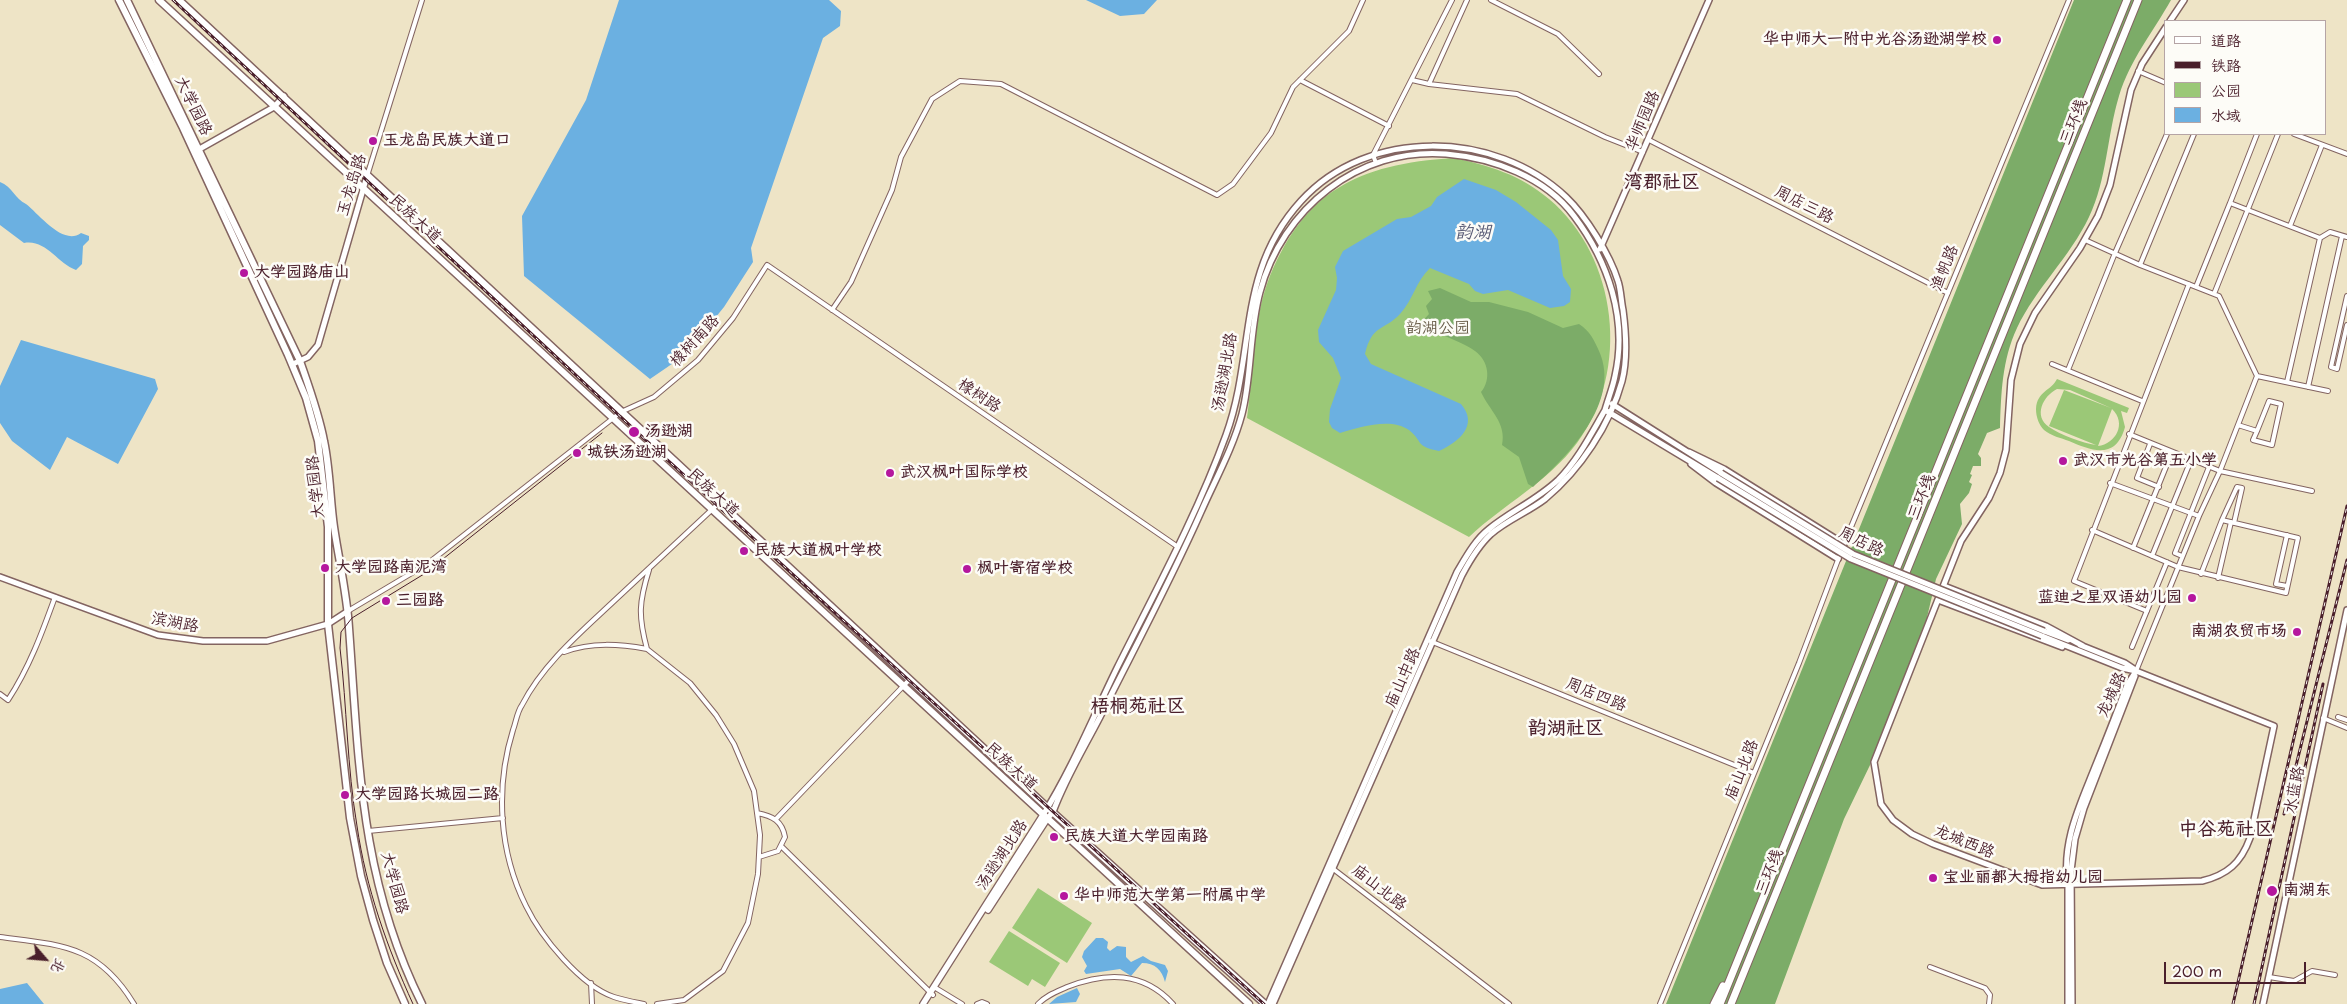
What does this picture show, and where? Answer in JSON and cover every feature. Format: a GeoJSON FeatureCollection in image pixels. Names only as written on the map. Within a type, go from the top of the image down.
{"type":"FeatureCollection","features":[{"type":"Feature","properties":{"kind":"highway","name":"三环线"},"geometry":{"type":"LineString","coordinates":[[1720,1004],[2127,0]]}},
{"type":"Feature","properties":{"kind":"highway","name":"三环线"},"geometry":{"type":"LineString","coordinates":[[1731,1004],[2138,0]]}},
{"type":"Feature","properties":{"kind":"highway"},"geometry":{"type":"LineString","coordinates":[[1714,1004],[1741,953]]}},
{"type":"Feature","properties":{"kind":"main road","name":"大学园路"},"geometry":{"type":"LineString","coordinates":[[119,0],[300,361],[324,440],[334,526],[348,611],[356,744],[366,831],[385,908],[402,958],[422,1004]]}},
{"type":"Feature","properties":{"kind":"main road","name":"大学园路"},"geometry":{"type":"LineString","coordinates":[[127,0],[293,364],[306,398],[318,441],[328,527],[328,624],[355,848],[373,920],[387,963],[405,1004]]}},
{"type":"Feature","properties":{"kind":"main road","name":"民族大道"},"geometry":{"type":"LineString","coordinates":[[159,0],[902,687],[1249,1004]]}},
{"type":"Feature","properties":{"kind":"main road","name":"民族大道"},"geometry":{"type":"LineString","coordinates":[[179,0],[1051,810],[1266,1004]]}},
{"type":"Feature","properties":{"kind":"main road","name":"汤逊湖北路"},"geometry":{"type":"LineString","coordinates":[[927,1004],[1045,817]]}},
{"type":"Feature","properties":{"kind":"main road","name":"汤逊湖北路"},"geometry":{"type":"LineString","coordinates":[[923,1004],[932,994]]}},
{"type":"Feature","properties":{"kind":"street","name":"玉龙岛路"},"geometry":{"type":"LineString","coordinates":[[293,364],[315,352],[318,345],[367,176],[422,0]]}},
{"type":"Feature","properties":{"kind":"street"},"geometry":{"type":"LineString","coordinates":[[832,310],[851,282],[892,190],[901,157],[932,99],[960,81],[1001,84],[1217,195],[1233,184],[1271,133],[1293,87],[1349,31],[1363,0]]}},
{"type":"Feature","properties":{"kind":"street"},"geometry":{"type":"LineString","coordinates":[[1376,163],[1373,155],[1390,126],[1452,0]]}},
{"type":"Feature","properties":{"kind":"street"},"geometry":{"type":"LineString","coordinates":[[1429,84],[1467,0]]}},
{"type":"Feature","properties":{"kind":"street"},"geometry":{"type":"LineString","coordinates":[[1491,0],[1558,34],[1599,74]]}},
{"type":"Feature","properties":{"kind":"street","name":"华师园路"},"geometry":{"type":"LineString","coordinates":[[1599,249],[1709,0]]}},
{"type":"Feature","properties":{"kind":"street","name":"渔帆路"},"geometry":{"type":"LineString","coordinates":[[1844,544],[2069,0]]}},
{"type":"Feature","properties":{"kind":"street"},"geometry":{"type":"LineString","coordinates":[[2171,20],[2184,0]]}},
{"type":"Feature","properties":{"kind":"street","name":"龙城西路"},"geometry":{"type":"LineString","coordinates":[[2164,30],[2138,71],[2125,110],[2107,194],[2085,240],[2035,313],[2020,344],[2011,380],[2007,444],[2003,466],[1989,498],[1961,541],[1874,762],[1881,804],[1892,820],[1912,834],[1933,844],[2042,886],[2202,880],[2215,878],[2236,864],[2244,853],[2250,838],[2274,726]]}},
{"type":"Feature","properties":{"kind":"street"},"geometry":{"type":"LineString","coordinates":[[2138,71],[2164,82]]}},
{"type":"Feature","properties":{"kind":"street"},"geometry":{"type":"LineString","coordinates":[[1300,80],[1390,126]]}},
{"type":"Feature","properties":{"kind":"street"},"geometry":{"type":"LineString","coordinates":[[1412,80],[1429,84],[1517,94],[1605,137],[1643,152]]}},
{"type":"Feature","properties":{"kind":"street"},"geometry":{"type":"LineString","coordinates":[[196,151],[274,107],[284,96]]}},
{"type":"Feature","properties":{"kind":"street"},"geometry":{"type":"LineString","coordinates":[[2068,370],[2115,253],[2167,135]]}},
{"type":"Feature","properties":{"kind":"street"},"geometry":{"type":"LineString","coordinates":[[2140,265],[2194,135]]}},
{"type":"Feature","properties":{"kind":"street"},"geometry":{"type":"LineString","coordinates":[[2196,287],[2257,135]]}},
{"type":"Feature","properties":{"kind":"street"},"geometry":{"type":"LineString","coordinates":[[2214,294],[2278,135]]}},
{"type":"Feature","properties":{"kind":"street"},"geometry":{"type":"LineString","coordinates":[[2297,135],[2347,154]]}},
{"type":"Feature","properties":{"kind":"street","name":"周店三路"},"geometry":{"type":"LineString","coordinates":[[1648,140],[1948,293]]}},
{"type":"Feature","properties":{"kind":"street"},"geometry":{"type":"LineString","coordinates":[[2290,226],[2322,144]]}},
{"type":"Feature","properties":{"kind":"street","name":"汤逊湖北路"},"geometry":{"type":"LineString","coordinates":[[1051,810],[1178,547],[1224,439],[1237,401],[1252,295],[1264,256],[1288,216],[1316,185],[1346,166],[1373,155],[1407,146],[1428,145],[1460,148],[1514,162],[1535,172],[1566,197],[1587,221],[1611,283],[1617,317],[1618,355],[1615,377],[1605,410]]}},
{"type":"Feature","properties":{"kind":"street","name":"汤逊湖北路"},"geometry":{"type":"LineString","coordinates":[[1045,817],[1051,810],[1184,550],[1232,442],[1242,414],[1260,293],[1271,258],[1308,204],[1337,182],[1390,157],[1430,153],[1471,157],[1509,168],[1532,179],[1567,207],[1599,249],[1618,281],[1626,335],[1626,355],[1623,379],[1614,405]]}},
{"type":"Feature","properties":{"kind":"street"},"geometry":{"type":"LineString","coordinates":[[2230,203],[2320,238]]}},
{"type":"Feature","properties":{"kind":"street"},"geometry":{"type":"LineString","coordinates":[[2287,382],[2320,238],[2330,232],[2347,237]]}},
{"type":"Feature","properties":{"kind":"street"},"geometry":{"type":"LineString","coordinates":[[2308,387],[2342,236]]}},
{"type":"Feature","properties":{"kind":"street"},"geometry":{"type":"LineString","coordinates":[[2085,240],[2140,265],[2219,296],[2257,376],[2220,471],[2182,556],[2136,671]]}},
{"type":"Feature","properties":{"kind":"street","name":"橡树路"},"geometry":{"type":"LineString","coordinates":[[767,265],[1178,547]]}},
{"type":"Feature","properties":{"kind":"street","name":"橡树南路"},"geometry":{"type":"LineString","coordinates":[[621,412],[654,397],[698,360],[733,318],[767,265]]}},
{"type":"Feature","properties":{"kind":"street"},"geometry":{"type":"LineString","coordinates":[[2147,611],[2074,581],[2110,483],[2189,284]]}},
{"type":"Feature","properties":{"kind":"street"},"geometry":{"type":"LineString","coordinates":[[2347,296],[2331,367],[2337,369],[2347,325]]}},
{"type":"Feature","properties":{"kind":"street"},"geometry":{"type":"LineString","coordinates":[[2052,364],[2142,401]]}},
{"type":"Feature","properties":{"kind":"street"},"geometry":{"type":"LineString","coordinates":[[2257,376],[2328,391]]}},
{"type":"Feature","properties":{"kind":"street"},"geometry":{"type":"LineString","coordinates":[[2269,401],[2281,404],[2272,444],[2253,440],[2257,431],[2269,401]]}},
{"type":"Feature","properties":{"kind":"street","name":"周店路"},"geometry":{"type":"LineString","coordinates":[[1607,402],[1689,452],[1720,476]]}},
{"type":"Feature","properties":{"kind":"street","name":"庙山中路"},"geometry":{"type":"LineString","coordinates":[[1273,1004],[1430,641],[1475,552],[1491,534],[1542,501],[1563,483],[1588,451],[1614,405]]}},
{"type":"Feature","properties":{"kind":"street"},"geometry":{"type":"LineString","coordinates":[[1605,410],[1610,413]]}},
{"type":"Feature","properties":{"kind":"street","name":"庙山中路"},"geometry":{"type":"LineString","coordinates":[[1430,641],[1457,572],[1471,549],[1488,530],[1539,497],[1559,479],[1584,448],[1605,410]]}},
{"type":"Feature","properties":{"kind":"street"},"geometry":{"type":"LineString","coordinates":[[348,611],[427,564],[621,412]]}},
{"type":"Feature","properties":{"kind":"street","name":"周店路"},"geometry":{"type":"LineString","coordinates":[[1610,413],[1853,554],[2043,634],[2274,726]]}},
{"type":"Feature","properties":{"kind":"street"},"geometry":{"type":"LineString","coordinates":[[2238,425],[2257,431]]}},
{"type":"Feature","properties":{"kind":"street"},"geometry":{"type":"LineString","coordinates":[[2130,434],[2150,444],[2220,471],[2312,491]]}},
{"type":"Feature","properties":{"kind":"street"},"geometry":{"type":"LineString","coordinates":[[2150,444],[2137,478],[2159,487]]}},
{"type":"Feature","properties":{"kind":"street"},"geometry":{"type":"LineString","coordinates":[[1689,452],[1724,469],[1844,544]]}},
{"type":"Feature","properties":{"kind":"street"},"geometry":{"type":"LineString","coordinates":[[2133,548],[2172,452]]}},
{"type":"Feature","properties":{"kind":"street"},"geometry":{"type":"LineString","coordinates":[[1685,458],[1716,483],[1838,559]]}},
{"type":"Feature","properties":{"kind":"street"},"geometry":{"type":"LineString","coordinates":[[2152,556],[2191,460]]}},
{"type":"Feature","properties":{"kind":"street"},"geometry":{"type":"LineString","coordinates":[[2182,556],[2175,553],[2209,467]]}},
{"type":"Feature","properties":{"kind":"street"},"geometry":{"type":"LineString","coordinates":[[2218,578],[2242,488],[2240,488],[2243,476]]}},
{"type":"Feature","properties":{"kind":"street"},"geometry":{"type":"LineString","coordinates":[[2110,483],[2199,516]]}},
{"type":"Feature","properties":{"kind":"street"},"geometry":{"type":"LineString","coordinates":[[2201,574],[2236,487],[2240,488]]}},
{"type":"Feature","properties":{"kind":"street"},"geometry":{"type":"LineString","coordinates":[[644,1004],[613,997],[591,983],[552,946],[530,915],[514,883],[505,842],[501,803],[506,752],[520,707],[539,677],[719,503]]}},
{"type":"Feature","properties":{"kind":"street"},"geometry":{"type":"LineString","coordinates":[[2092,530],[2178,567],[2286,593],[2298,538],[2222,520]]}},
{"type":"Feature","properties":{"kind":"street"},"geometry":{"type":"LineString","coordinates":[[2287,586],[2276,584],[2288,535]]}},
{"type":"Feature","properties":{"kind":"street","name":"庙山北路"},"geometry":{"type":"LineString","coordinates":[[1660,1004],[1844,544]]}},
{"type":"Feature","properties":{"kind":"street"},"geometry":{"type":"LineString","coordinates":[[2132,647],[2166,562]]}},
{"type":"Feature","properties":{"kind":"street"},"geometry":{"type":"LineString","coordinates":[[647,649],[641,625],[640,599],[650,568]]}},
{"type":"Feature","properties":{"kind":"street","name":"滨湖路"},"geometry":{"type":"LineString","coordinates":[[0,578],[158,634],[203,641],[267,641],[328,624],[348,611]]}},
{"type":"Feature","properties":{"kind":"street"},"geometry":{"type":"LineString","coordinates":[[1944,586],[2046,626],[2082,649]]}},
{"type":"Feature","properties":{"kind":"street"},"geometry":{"type":"LineString","coordinates":[[0,694],[8,700],[19,684],[39,641],[55,597]]}},
{"type":"Feature","properties":{"kind":"street"},"geometry":{"type":"LineString","coordinates":[[1938,600],[2040,640],[2082,649]]}},
{"type":"Feature","properties":{"kind":"street","name":"水蓝路"},"geometry":{"type":"LineString","coordinates":[[2263,1004],[2347,610]]}},
{"type":"Feature","properties":{"kind":"street","name":"周店四路"},"geometry":{"type":"LineString","coordinates":[[1430,641],[1754,773]]}},
{"type":"Feature","properties":{"kind":"street"},"geometry":{"type":"LineString","coordinates":[[562,653],[579,646],[604,644],[647,649],[690,683],[716,714],[734,744],[751,783],[760,835],[758,874],[748,923],[723,971],[684,1000],[675,1004]]}},
{"type":"Feature","properties":{"kind":"street","name":"龙城路"},"geometry":{"type":"LineString","coordinates":[[2068,1004],[2070,885],[2077,829],[2133,687],[2136,671]]}},
{"type":"Feature","properties":{"kind":"street"},"geometry":{"type":"LineString","coordinates":[[776,819],[910,679]]}},
{"type":"Feature","properties":{"kind":"street"},"geometry":{"type":"LineString","coordinates":[[2338,717],[2347,720]]}},
{"type":"Feature","properties":{"kind":"street"},"geometry":{"type":"LineString","coordinates":[[2323,718],[2347,728]]}},
{"type":"Feature","properties":{"kind":"street"},"geometry":{"type":"LineString","coordinates":[[757,813],[776,819],[784,829],[785,837],[782,847],[778,851],[759,857]]}},
{"type":"Feature","properties":{"kind":"street"},"geometry":{"type":"LineString","coordinates":[[366,831],[503,818]]}},
{"type":"Feature","properties":{"kind":"street"},"geometry":{"type":"LineString","coordinates":[[782,847],[932,994]]}},
{"type":"Feature","properties":{"kind":"street","name":"庙山中路"},"geometry":{"type":"LineString","coordinates":[[1266,1004],[1331,867]]}},
{"type":"Feature","properties":{"kind":"street","name":"庙山北路"},"geometry":{"type":"LineString","coordinates":[[1331,867],[1509,1004]]}},
{"type":"Feature","properties":{"kind":"street","name":"龙城路"},"geometry":{"type":"LineString","coordinates":[[2070,885],[2072,1004]]}},
{"type":"Feature","properties":{"kind":"street"},"geometry":{"type":"LineString","coordinates":[[0,937],[60,944],[97,960],[125,989],[134,1004]]}},
{"type":"Feature","properties":{"kind":"street"},"geometry":{"type":"LineString","coordinates":[[1930,967],[1985,988],[1990,995],[1990,1004]]}},
{"type":"Feature","properties":{"kind":"street"},"geometry":{"type":"LineString","coordinates":[[2268,976],[2294,982],[2312,971],[2335,975]]}},
{"type":"Feature","properties":{"kind":"street"},"geometry":{"type":"LineString","coordinates":[[1038,1004],[1046,996],[1078,983],[1093,978],[1110,976],[1147,984],[1165,995],[1173,1004]]}},
{"type":"Feature","properties":{"kind":"street"},"geometry":{"type":"LineString","coordinates":[[591,983],[592,1004]]}},
{"type":"Feature","properties":{"kind":"street"},"geometry":{"type":"LineString","coordinates":[[936,988],[962,1004]]}},
{"type":"Feature","properties":{"kind":"street"},"geometry":{"type":"LineString","coordinates":[[657,1004],[684,1000]]}},
{"type":"Feature","properties":{"kind":"street"},"geometry":{"type":"LineString","coordinates":[[977,1004],[982,1002],[987,1004]]}},
{"type":"Feature","properties":{"kind":"green space"},"geometry":{"type":"Polygon","coordinates":[[[2074,0],[2171,0],[2129,70],[2119,96],[2100,188],[2089,217],[2072,246],[2025,313],[2012,340],[2003,377],[2000,428],[1987,433],[1978,454],[1981,458],[1981,466],[1973,466],[1970,474],[1972,475],[1969,482],[1972,484],[1969,493],[1960,504],[1962,524],[1936,579],[1925,626],[1871,763],[1844,819],[1775,1004],[1666,1004],[2074,0]]]}},
{"type":"Feature","properties":{"kind":"green space","name":"韵湖公园"},"geometry":{"type":"Polygon","coordinates":[[[1453,158],[1479,164],[1516,177],[1549,199],[1572,223],[1590,251],[1602,283],[1609,316],[1610,349],[1605,383],[1594,414],[1577,443],[1553,469],[1469,537],[1247,418],[1256,332],[1262,299],[1281,252],[1297,226],[1316,205],[1338,188],[1362,176],[1389,167],[1419,161],[1453,158]]]}},
{"type":"Feature","properties":{"kind":"green space"},"geometry":{"type":"Polygon","coordinates":[[[1440,288],[1471,302],[1489,302],[1528,312],[1563,328],[1579,324],[1589,333],[1599,351],[1604,370],[1603,390],[1597,409],[1575,444],[1547,475],[1533,487],[1528,484],[1519,457],[1502,445],[1503,437],[1500,423],[1481,392],[1486,382],[1487,371],[1480,355],[1463,344],[1418,326],[1429,314],[1426,306],[1432,299],[1428,291],[1440,288]]]}},
{"type":"Feature","properties":{"kind":"green space"},"geometry":{"type":"Polygon","coordinates":[[[2057,379],[2129,408],[2127,413],[2121,411],[2125,427],[2116,445],[2109,449],[2094,450],[2056,437],[2044,430],[2037,418],[2037,403],[2039,398],[2057,379]],[[2057,389],[2048,396],[2042,406],[2041,412],[2044,422],[2049,427],[2065,436],[2096,445],[2049,426],[2064,390],[2111,408],[2070,390],[2057,389]],[[2112,409],[2098,446],[2110,441],[2117,432],[2119,420],[2112,409]]]}},
{"type":"Feature","properties":{"kind":"green space"},"geometry":{"type":"Polygon","coordinates":[[[1038,888],[1092,923],[1067,963],[1012,928],[1038,888]]]}},
{"type":"Feature","properties":{"kind":"green space"},"geometry":{"type":"Polygon","coordinates":[[[1009,931],[1060,963],[1045,987],[1032,979],[1028,986],[989,962],[1009,931]]]}},
{"type":"Feature","properties":{"kind":"water"},"geometry":{"type":"Polygon","coordinates":[[[619,0],[829,0],[841,11],[840,26],[823,38],[751,248],[753,262],[724,307],[685,355],[650,379],[524,276],[522,216],[586,100],[619,0]]]}},
{"type":"Feature","properties":{"kind":"water"},"geometry":{"type":"Polygon","coordinates":[[[1086,0],[1157,0],[1144,14],[1120,16],[1086,0]]]}},
{"type":"Feature","properties":{"kind":"water","name":"韵湖"},"geometry":{"type":"Polygon","coordinates":[[[1464,179],[1496,190],[1516,202],[1551,230],[1558,240],[1563,276],[1571,289],[1570,302],[1564,306],[1550,308],[1508,290],[1483,294],[1475,291],[1469,284],[1430,268],[1421,279],[1400,314],[1371,337],[1365,354],[1371,364],[1461,404],[1468,419],[1464,432],[1453,443],[1439,451],[1422,445],[1409,430],[1393,424],[1375,424],[1340,433],[1332,428],[1329,422],[1330,409],[1341,378],[1333,358],[1319,342],[1318,330],[1336,290],[1337,278],[1335,267],[1343,251],[1397,219],[1411,217],[1431,206],[1437,197],[1464,179]]]}},
{"type":"Feature","properties":{"kind":"water"},"geometry":{"type":"Polygon","coordinates":[[[0,182],[8,186],[22,202],[52,228],[67,236],[81,233],[89,236],[89,240],[83,246],[82,264],[76,270],[69,267],[45,248],[32,243],[24,243],[0,225],[0,182]]]}},
{"type":"Feature","properties":{"kind":"water"},"geometry":{"type":"Polygon","coordinates":[[[21,340],[155,379],[158,389],[118,464],[67,437],[50,470],[12,441],[0,423],[0,386],[21,340]]]}},
{"type":"Feature","properties":{"kind":"water"},"geometry":{"type":"Polygon","coordinates":[[[1096,938],[1103,938],[1108,942],[1107,948],[1110,951],[1117,946],[1126,947],[1126,957],[1131,962],[1143,956],[1151,961],[1165,965],[1168,971],[1165,982],[1157,968],[1147,963],[1142,963],[1131,976],[1120,969],[1086,974],[1084,971],[1087,966],[1082,957],[1084,951],[1096,938]]]}},
{"type":"Feature","properties":{"kind":"water"},"geometry":{"type":"Polygon","coordinates":[[[27,983],[44,1004],[0,1004],[0,989],[27,983]]]}},
{"type":"Feature","properties":{"kind":"water"},"geometry":{"type":"Polygon","coordinates":[[[1077,988],[1080,994],[1076,1002],[1049,1004],[1057,997],[1077,988]]]}},
{"type":"Feature","properties":{"kind":"tram line"},"geometry":{"type":"LineString","coordinates":[[413,1004],[379,917],[361,849],[351,782],[340,648],[341,632],[352,618],[424,574],[602,433]]}},
{"type":"Feature","properties":{"kind":"railway"},"geometry":{"type":"LineString","coordinates":[[173,0],[639,434],[1264,1004]]}},
{"type":"Feature","properties":{"kind":"railway"},"geometry":{"type":"LineString","coordinates":[[2233,1004],[2347,506]]}},
{"type":"Feature","properties":{"kind":"railway"},"geometry":{"type":"LineString","coordinates":[[2284,814],[2347,560]]}},
{"type":"Feature","properties":{"kind":"railway"},"geometry":{"type":"LineString","coordinates":[[2254,1004],[2323,684]]}},
{"type":"Feature","properties":{"kind":"place","name":"华中师大一附中光谷汤逊湖学校"},"geometry":{"type":"Point","coordinates":[1997,40]}},
{"type":"Feature","properties":{"kind":"place","name":"玉龙岛民族大道口"},"geometry":{"type":"Point","coordinates":[373,141]}},
{"type":"Feature","properties":{"kind":"place","name":"大学园路庙山"},"geometry":{"type":"Point","coordinates":[244,273]}},
{"type":"Feature","properties":{"kind":"place","name":"汤逊湖"},"geometry":{"type":"Point","coordinates":[634,432]}},
{"type":"Feature","properties":{"kind":"place","name":"城铁汤逊湖"},"geometry":{"type":"Point","coordinates":[577,453]}},
{"type":"Feature","properties":{"kind":"place","name":"武汉市光谷第五小学"},"geometry":{"type":"Point","coordinates":[2063,461]}},
{"type":"Feature","properties":{"kind":"place","name":"武汉枫叶国际学校"},"geometry":{"type":"Point","coordinates":[890,473]}},
{"type":"Feature","properties":{"kind":"place","name":"民族大道枫叶学校"},"geometry":{"type":"Point","coordinates":[744,551]}},
{"type":"Feature","properties":{"kind":"place","name":"大学园路南泥湾"},"geometry":{"type":"Point","coordinates":[325,568]}},
{"type":"Feature","properties":{"kind":"place","name":"枫叶寄宿学校"},"geometry":{"type":"Point","coordinates":[967,569]}},
{"type":"Feature","properties":{"kind":"place","name":"蓝迪之星双语幼儿园"},"geometry":{"type":"Point","coordinates":[2192,598]}},
{"type":"Feature","properties":{"kind":"place","name":"三园路"},"geometry":{"type":"Point","coordinates":[386,601]}},
{"type":"Feature","properties":{"kind":"place","name":"南湖农贸市场"},"geometry":{"type":"Point","coordinates":[2297,632]}},
{"type":"Feature","properties":{"kind":"place","name":"大学园路长城园二路"},"geometry":{"type":"Point","coordinates":[345,795]}},
{"type":"Feature","properties":{"kind":"place","name":"民族大道大学园南路"},"geometry":{"type":"Point","coordinates":[1054,837]}},
{"type":"Feature","properties":{"kind":"place","name":"宝业丽都大拇指幼儿园"},"geometry":{"type":"Point","coordinates":[1933,878]}},
{"type":"Feature","properties":{"kind":"place","name":"南湖东"},"geometry":{"type":"Point","coordinates":[2272,891]}},
{"type":"Feature","properties":{"kind":"place","name":"华中师范大学第一附属中学"},"geometry":{"type":"Point","coordinates":[1064,896]}},
{"type":"Feature","properties":{"kind":"district","name":"湾郡社区"},"geometry":{"type":"Point","coordinates":[1662,183]}},
{"type":"Feature","properties":{"kind":"district","name":"梧桐苑社区"},"geometry":{"type":"Point","coordinates":[1138,707]}},
{"type":"Feature","properties":{"kind":"district","name":"韵湖社区"},"geometry":{"type":"Point","coordinates":[1566,729]}},
{"type":"Feature","properties":{"kind":"district","name":"中谷苑社区"},"geometry":{"type":"Point","coordinates":[2226,830]}}]}
